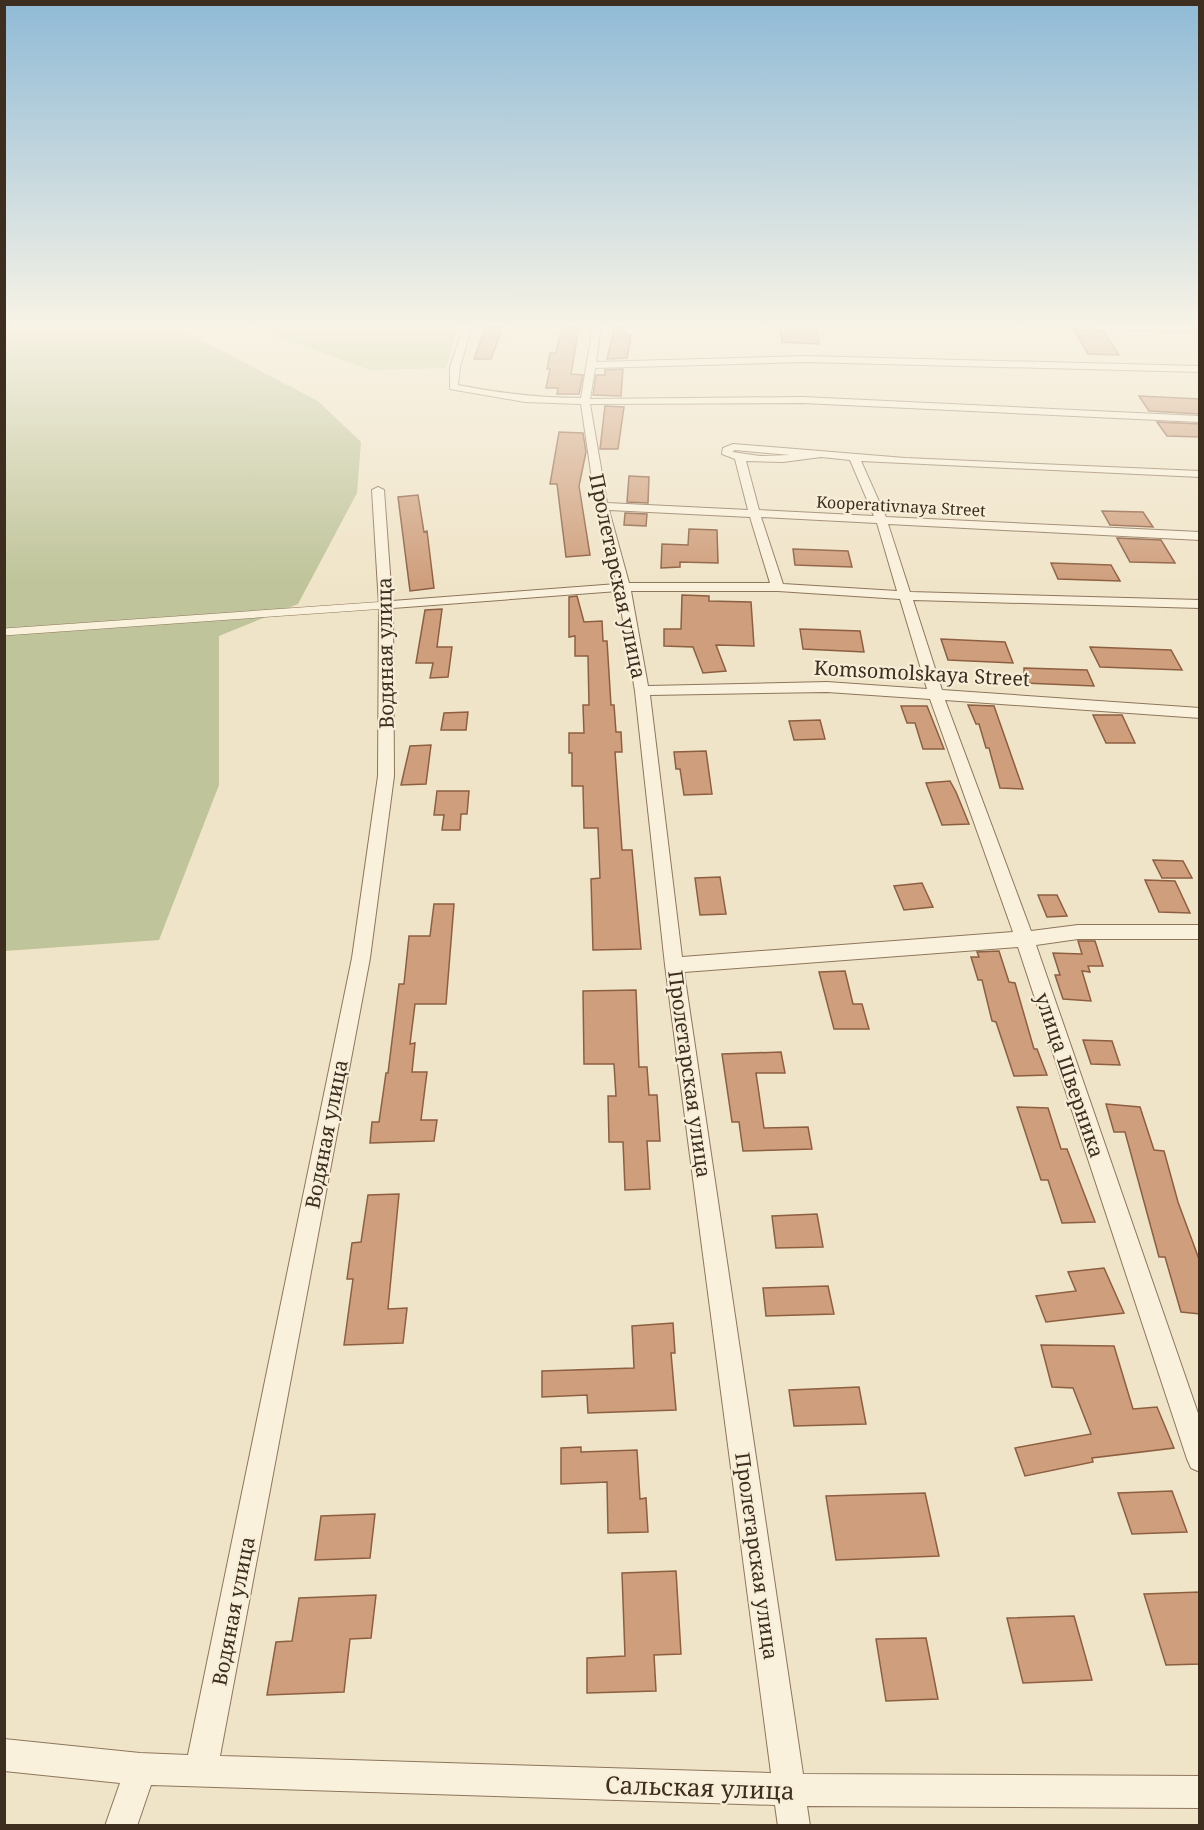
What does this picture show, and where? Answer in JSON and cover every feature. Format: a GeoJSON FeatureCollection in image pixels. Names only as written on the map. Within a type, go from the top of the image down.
{"type":"FeatureCollection","features":[{"type":"Feature","properties":{"kind":"street","name":"Пролетарская улица"},"geometry":{"type":"LineString","coordinates":[[587,411],[602,506],[624,586],[642,691],[674,964],[794,1826]]}},
{"type":"Feature","properties":{"kind":"street"},"geometry":{"type":"LineString","coordinates":[[1073,411],[1200,418]]}},
{"type":"Feature","properties":{"kind":"street"},"geometry":{"type":"LineString","coordinates":[[778,587],[763,546],[740,458],[727,454],[727,450],[744,448],[905,461],[1200,474]]}},
{"type":"Feature","properties":{"kind":"street","name":"улица Шверника"},"geometry":{"type":"LineString","coordinates":[[853,455],[882,522],[936,694],[1025,939],[1200,1459]]}},
{"type":"Feature","properties":{"kind":"street","name":"Водяная улица"},"geometry":{"type":"LineString","coordinates":[[201,1771],[361,958],[386,776],[387,605],[378,490]]}},
{"type":"Feature","properties":{"kind":"street","name":"Kooperativnaya Street"},"geometry":{"type":"LineString","coordinates":[[602,506],[882,522],[1200,536]]}},
{"type":"Feature","properties":{"kind":"street"},"geometry":{"type":"LineString","coordinates":[[387,605],[624,586],[778,587],[907,596],[1200,604]]}},
{"type":"Feature","properties":{"kind":"street","name":"Komsomolskaya Street"},"geometry":{"type":"LineString","coordinates":[[642,691],[827,687],[1200,713]]}},
{"type":"Feature","properties":{"kind":"street"},"geometry":{"type":"LineString","coordinates":[[674,964],[1025,939],[1078,932],[1200,933]]}},
{"type":"Feature","properties":{"kind":"street","name":"Сальская улица"},"geometry":{"type":"LineString","coordinates":[[4,1755],[140,1769],[790,1790],[1200,1792]]}},
{"type":"Feature","properties":{"kind":"street"},"geometry":{"type":"LineString","coordinates":[[121,1826],[140,1769]]}},
{"type":"Feature","properties":{"kind":"lane"},"geometry":{"type":"LineString","coordinates":[[4,632],[387,605]]}},
{"type":"Feature","properties":{"kind":"green space"},"geometry":{"type":"Polygon","coordinates":[[[5,411],[329,411],[361,442],[357,493],[298,604],[219,636],[219,785],[159,940],[5,951],[5,411]]]}},
{"type":"Feature","properties":{"kind":"building"},"geometry":{"type":"Polygon","coordinates":[[[604,411],[623,411],[618,449],[600,449],[604,411]]]}},
{"type":"Feature","properties":{"kind":"building"},"geometry":{"type":"Polygon","coordinates":[[[1156,411],[1200,411],[1200,414],[1156,411]]]}},
{"type":"Feature","properties":{"kind":"building"},"geometry":{"type":"Polygon","coordinates":[[[1157,422],[1200,424],[1200,437],[1167,436],[1157,422]]]}},
{"type":"Feature","properties":{"kind":"building"},"geometry":{"type":"Polygon","coordinates":[[[559,432],[583,433],[586,452],[579,486],[590,555],[566,557],[557,484],[550,484],[559,432]]]}},
{"type":"Feature","properties":{"kind":"building"},"geometry":{"type":"Polygon","coordinates":[[[629,476],[649,477],[648,503],[627,502],[629,476]]]}},
{"type":"Feature","properties":{"kind":"building"},"geometry":{"type":"Polygon","coordinates":[[[418,495],[424,532],[427,531],[434,588],[410,591],[398,497],[418,495]]]}},
{"type":"Feature","properties":{"kind":"building"},"geometry":{"type":"Polygon","coordinates":[[[1102,511],[1143,512],[1153,527],[1110,525],[1102,511]]]}},
{"type":"Feature","properties":{"kind":"building"},"geometry":{"type":"Polygon","coordinates":[[[625,513],[647,514],[646,526],[624,525],[625,513]]]}},
{"type":"Feature","properties":{"kind":"building"},"geometry":{"type":"Polygon","coordinates":[[[689,529],[717,530],[718,563],[680,562],[680,567],[661,568],[662,544],[688,545],[689,529]]]}},
{"type":"Feature","properties":{"kind":"building"},"geometry":{"type":"Polygon","coordinates":[[[1117,538],[1161,540],[1175,563],[1130,562],[1117,538]]]}},
{"type":"Feature","properties":{"kind":"building"},"geometry":{"type":"Polygon","coordinates":[[[793,549],[848,551],[852,567],[795,565],[793,549]]]}},
{"type":"Feature","properties":{"kind":"building"},"geometry":{"type":"Polygon","coordinates":[[[1051,563],[1111,565],[1120,581],[1058,579],[1051,563]]]}},
{"type":"Feature","properties":{"kind":"building"},"geometry":{"type":"Polygon","coordinates":[[[682,595],[709,596],[709,601],[751,602],[754,646],[716,645],[726,671],[703,673],[693,647],[664,646],[664,629],[681,629],[682,595]]]}},
{"type":"Feature","properties":{"kind":"building"},"geometry":{"type":"Polygon","coordinates":[[[577,596],[584,622],[602,621],[603,641],[607,641],[611,705],[614,705],[616,732],[621,732],[622,752],[615,752],[622,850],[632,850],[641,949],[593,950],[591,879],[600,878],[598,828],[584,828],[583,786],[572,786],[572,753],[569,753],[569,733],[584,733],[583,705],[589,705],[588,656],[575,656],[575,636],[569,637],[569,597],[577,596]]]}},
{"type":"Feature","properties":{"kind":"building"},"geometry":{"type":"Polygon","coordinates":[[[442,609],[437,647],[452,647],[448,677],[430,678],[433,663],[416,663],[425,610],[442,609]]]}},
{"type":"Feature","properties":{"kind":"building"},"geometry":{"type":"Polygon","coordinates":[[[800,629],[860,631],[864,652],[803,649],[800,629]]]}},
{"type":"Feature","properties":{"kind":"building"},"geometry":{"type":"Polygon","coordinates":[[[941,639],[1005,642],[1013,663],[948,660],[941,639]]]}},
{"type":"Feature","properties":{"kind":"building"},"geometry":{"type":"Polygon","coordinates":[[[1090,647],[1171,650],[1182,670],[1100,667],[1090,647]]]}},
{"type":"Feature","properties":{"kind":"building"},"geometry":{"type":"Polygon","coordinates":[[[1024,668],[1087,670],[1094,686],[1024,683],[1024,668]]]}},
{"type":"Feature","properties":{"kind":"building"},"geometry":{"type":"Polygon","coordinates":[[[968,705],[994,706],[1023,789],[1000,788],[989,748],[986,748],[979,724],[976,724],[968,705]]]}},
{"type":"Feature","properties":{"kind":"building"},"geometry":{"type":"Polygon","coordinates":[[[901,706],[927,706],[944,749],[923,749],[915,723],[907,723],[901,706]]]}},
{"type":"Feature","properties":{"kind":"building"},"geometry":{"type":"Polygon","coordinates":[[[468,712],[466,730],[441,730],[444,713],[468,712]]]}},
{"type":"Feature","properties":{"kind":"building"},"geometry":{"type":"Polygon","coordinates":[[[1093,715],[1122,715],[1135,743],[1106,743],[1093,715]]]}},
{"type":"Feature","properties":{"kind":"building"},"geometry":{"type":"Polygon","coordinates":[[[820,720],[825,739],[794,740],[789,721],[820,720]]]}},
{"type":"Feature","properties":{"kind":"building"},"geometry":{"type":"Polygon","coordinates":[[[431,745],[426,784],[401,785],[410,746],[431,745]]]}},
{"type":"Feature","properties":{"kind":"building"},"geometry":{"type":"Polygon","coordinates":[[[706,751],[712,794],[684,795],[680,769],[676,769],[674,752],[706,751]]]}},
{"type":"Feature","properties":{"kind":"building"},"geometry":{"type":"Polygon","coordinates":[[[950,781],[969,824],[942,825],[926,783],[950,781]]]}},
{"type":"Feature","properties":{"kind":"building"},"geometry":{"type":"Polygon","coordinates":[[[437,791],[469,791],[467,814],[461,814],[460,830],[442,830],[444,815],[434,815],[437,791]]]}},
{"type":"Feature","properties":{"kind":"building"},"geometry":{"type":"Polygon","coordinates":[[[1153,860],[1183,861],[1192,878],[1162,878],[1153,860]]]}},
{"type":"Feature","properties":{"kind":"building"},"geometry":{"type":"Polygon","coordinates":[[[720,877],[726,914],[700,915],[695,878],[720,877]]]}},
{"type":"Feature","properties":{"kind":"building"},"geometry":{"type":"Polygon","coordinates":[[[1145,880],[1175,881],[1190,913],[1159,912],[1145,880]]]}},
{"type":"Feature","properties":{"kind":"building"},"geometry":{"type":"Polygon","coordinates":[[[922,883],[933,907],[904,910],[894,886],[922,883]]]}},
{"type":"Feature","properties":{"kind":"building"},"geometry":{"type":"Polygon","coordinates":[[[1038,895],[1057,895],[1067,916],[1047,917],[1038,895]]]}},
{"type":"Feature","properties":{"kind":"building"},"geometry":{"type":"Polygon","coordinates":[[[434,904],[454,904],[446,1004],[415,1004],[410,1044],[415,1043],[412,1072],[427,1072],[421,1120],[437,1120],[434,1141],[370,1143],[372,1122],[379,1122],[386,1073],[388,1073],[399,984],[404,984],[409,936],[430,936],[434,904]]]}},
{"type":"Feature","properties":{"kind":"building"},"geometry":{"type":"Polygon","coordinates":[[[1078,941],[1095,941],[1103,966],[1088,966],[1090,972],[1082,971],[1091,1001],[1063,999],[1055,975],[1060,975],[1053,953],[1082,954],[1078,941]]]}},
{"type":"Feature","properties":{"kind":"building"},"geometry":{"type":"Polygon","coordinates":[[[999,951],[1009,982],[1015,983],[1034,1049],[1037,1049],[1047,1075],[1014,1076],[996,1022],[992,1021],[982,980],[978,980],[971,957],[979,957],[977,952],[999,951]]]}},
{"type":"Feature","properties":{"kind":"building"},"geometry":{"type":"Polygon","coordinates":[[[845,971],[853,1004],[862,1004],[869,1029],[834,1029],[819,972],[845,971]]]}},
{"type":"Feature","properties":{"kind":"building"},"geometry":{"type":"Polygon","coordinates":[[[636,990],[639,1067],[647,1067],[649,1095],[657,1095],[660,1141],[647,1141],[650,1189],[625,1190],[623,1142],[609,1142],[608,1096],[616,1096],[614,1064],[584,1064],[583,991],[636,990]]]}},
{"type":"Feature","properties":{"kind":"building"},"geometry":{"type":"Polygon","coordinates":[[[1083,1040],[1112,1041],[1120,1065],[1091,1064],[1083,1040]]]}},
{"type":"Feature","properties":{"kind":"building"},"geometry":{"type":"Polygon","coordinates":[[[781,1052],[785,1073],[756,1073],[764,1128],[808,1127],[812,1149],[743,1151],[739,1122],[732,1122],[722,1054],[781,1052]]]}},
{"type":"Feature","properties":{"kind":"building"},"geometry":{"type":"Polygon","coordinates":[[[1106,1104],[1140,1107],[1154,1150],[1164,1151],[1178,1202],[1200,1262],[1200,1314],[1181,1312],[1165,1257],[1159,1257],[1125,1132],[1114,1132],[1106,1104]]]}},
{"type":"Feature","properties":{"kind":"building"},"geometry":{"type":"Polygon","coordinates":[[[1017,1107],[1048,1108],[1061,1149],[1067,1149],[1095,1222],[1062,1223],[1048,1180],[1041,1180],[1017,1107]]]}},
{"type":"Feature","properties":{"kind":"building"},"geometry":{"type":"Polygon","coordinates":[[[399,1194],[388,1309],[407,1308],[403,1343],[344,1345],[353,1279],[347,1279],[352,1243],[361,1242],[368,1195],[399,1194]]]}},
{"type":"Feature","properties":{"kind":"building"},"geometry":{"type":"Polygon","coordinates":[[[817,1214],[823,1247],[776,1248],[772,1216],[817,1214]]]}},
{"type":"Feature","properties":{"kind":"building"},"geometry":{"type":"Polygon","coordinates":[[[1104,1268],[1124,1313],[1046,1322],[1036,1296],[1076,1291],[1068,1272],[1104,1268]]]}},
{"type":"Feature","properties":{"kind":"building"},"geometry":{"type":"Polygon","coordinates":[[[828,1286],[834,1314],[766,1316],[763,1288],[828,1286]]]}},
{"type":"Feature","properties":{"kind":"building"},"geometry":{"type":"Polygon","coordinates":[[[673,1323],[675,1353],[671,1353],[676,1410],[588,1413],[587,1395],[542,1397],[542,1371],[634,1368],[632,1326],[673,1323]]]}},
{"type":"Feature","properties":{"kind":"building"},"geometry":{"type":"Polygon","coordinates":[[[1041,1345],[1114,1346],[1133,1409],[1157,1407],[1174,1448],[1092,1458],[1093,1462],[1025,1476],[1015,1448],[1091,1434],[1073,1388],[1052,1387],[1041,1345]]]}},
{"type":"Feature","properties":{"kind":"building"},"geometry":{"type":"Polygon","coordinates":[[[859,1387],[866,1424],[794,1426],[789,1390],[859,1387]]]}},
{"type":"Feature","properties":{"kind":"building"},"geometry":{"type":"Polygon","coordinates":[[[581,1447],[581,1452],[637,1450],[640,1499],[646,1498],[648,1532],[608,1533],[607,1482],[561,1484],[561,1448],[581,1447]]]}},
{"type":"Feature","properties":{"kind":"building"},"geometry":{"type":"Polygon","coordinates":[[[1172,1491],[1187,1532],[1132,1534],[1118,1493],[1172,1491]]]}},
{"type":"Feature","properties":{"kind":"building"},"geometry":{"type":"Polygon","coordinates":[[[925,1493],[939,1556],[836,1560],[826,1496],[925,1493]]]}},
{"type":"Feature","properties":{"kind":"building"},"geometry":{"type":"Polygon","coordinates":[[[375,1514],[370,1558],[315,1560],[321,1516],[375,1514]]]}},
{"type":"Feature","properties":{"kind":"building"},"geometry":{"type":"Polygon","coordinates":[[[676,1571],[681,1654],[654,1655],[656,1691],[587,1693],[587,1658],[625,1656],[622,1573],[676,1571]]]}},
{"type":"Feature","properties":{"kind":"building"},"geometry":{"type":"Polygon","coordinates":[[[1200,1592],[1200,1664],[1166,1665],[1144,1594],[1200,1592]]]}},
{"type":"Feature","properties":{"kind":"building"},"geometry":{"type":"Polygon","coordinates":[[[376,1595],[371,1638],[350,1639],[344,1692],[267,1695],[276,1642],[292,1641],[299,1598],[376,1595]]]}},
{"type":"Feature","properties":{"kind":"building"},"geometry":{"type":"Polygon","coordinates":[[[1074,1616],[1092,1680],[1023,1683],[1007,1618],[1074,1616]]]}},
{"type":"Feature","properties":{"kind":"building"},"geometry":{"type":"Polygon","coordinates":[[[926,1638],[938,1699],[886,1701],[876,1639],[926,1638]]]}}]}
